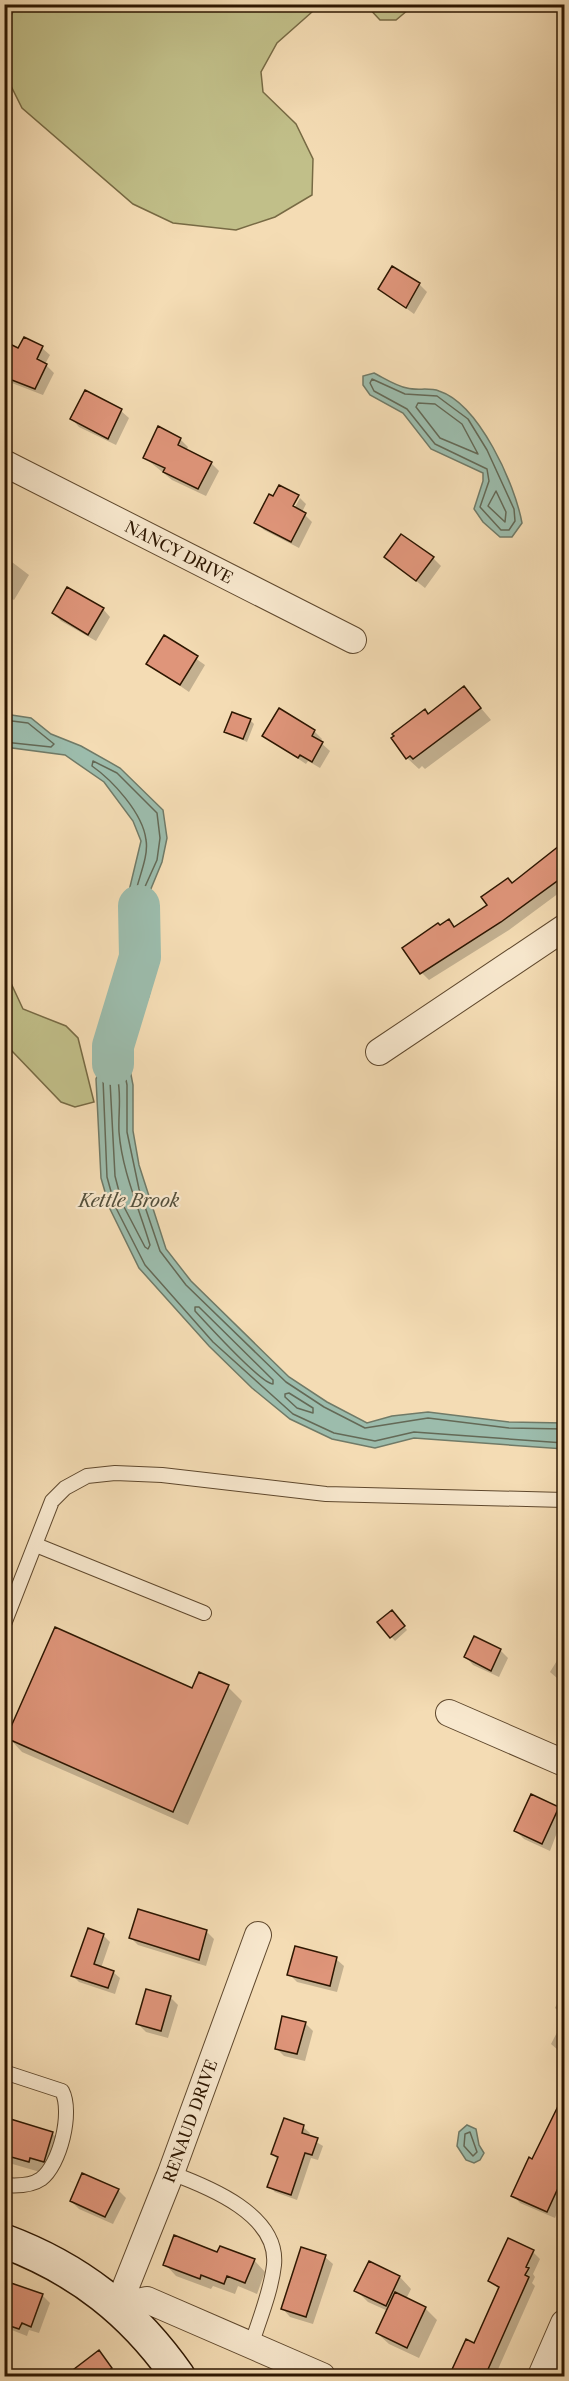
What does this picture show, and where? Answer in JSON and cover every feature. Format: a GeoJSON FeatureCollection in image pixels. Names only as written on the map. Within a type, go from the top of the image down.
{"type":"FeatureCollection","features":[{"type":"Feature","properties":{"kind":"main road"},"geometry":{"type":"LineString","coordinates":[[4,2241],[67,2270],[118,2306],[154,2344],[178,2376]]}},
{"type":"Feature","properties":{"kind":"street","name":"NANCY DRIVE"},"geometry":{"type":"LineString","coordinates":[[4,464],[353,640]]}},
{"type":"Feature","properties":{"kind":"street"},"geometry":{"type":"LineString","coordinates":[[379,1052],[564,928]]}},
{"type":"Feature","properties":{"kind":"street"},"geometry":{"type":"LineString","coordinates":[[449,1713],[564,1763]]}},
{"type":"Feature","properties":{"kind":"street","name":"RENAUD DRIVE"},"geometry":{"type":"LineString","coordinates":[[118,2306],[171,2173],[258,1935]]}},
{"type":"Feature","properties":{"kind":"street"},"geometry":{"type":"LineString","coordinates":[[118,2306],[147,2300],[251,2346],[292,2371],[322,2376]]}},
{"type":"Feature","properties":{"kind":"street"},"geometry":{"type":"LineString","coordinates":[[541,2376],[564,2323]]}},
{"type":"Feature","properties":{"kind":"lane"},"geometry":{"type":"LineString","coordinates":[[4,1624],[52,1501],[65,1488],[87,1476],[115,1473],[162,1475],[326,1494],[564,1500]]}},
{"type":"Feature","properties":{"kind":"lane"},"geometry":{"type":"LineString","coordinates":[[36,1545],[204,1613]]}},
{"type":"Feature","properties":{"kind":"lane"},"geometry":{"type":"LineString","coordinates":[[4,2072],[62,2091],[66,2109],[62,2142],[56,2160],[44,2177],[36,2182],[4,2186]]}},
{"type":"Feature","properties":{"kind":"lane"},"geometry":{"type":"LineString","coordinates":[[171,2173],[214,2188],[256,2220],[269,2235],[274,2263],[251,2346]]}},
{"type":"Feature","properties":{"kind":"shaded area"},"geometry":{"type":"Polygon","coordinates":[[[16,5],[312,5],[312,12],[277,43],[261,72],[263,92],[296,124],[313,159],[312,195],[275,217],[236,230],[173,223],[133,204],[22,108],[9,82],[5,54],[5,29],[16,5]]]}},
{"type":"Feature","properties":{"kind":"shaded area"},"geometry":{"type":"Polygon","coordinates":[[[366,5],[408,5],[408,10],[396,20],[380,20],[366,5]]]}},
{"type":"Feature","properties":{"kind":"shaded area"},"geometry":{"type":"Polygon","coordinates":[[[5,976],[9,979],[23,1009],[66,1026],[78,1038],[94,1102],[75,1107],[61,1102],[11,1050],[5,1050],[5,976]]]}},
{"type":"Feature","properties":{"kind":"water"},"geometry":{"type":"Polygon","coordinates":[[[374,373],[403,387],[439,391],[454,399],[468,412],[493,447],[512,488],[522,523],[512,537],[500,537],[483,522],[474,509],[483,481],[483,473],[431,449],[403,413],[370,395],[363,385],[363,376],[374,373]]]}},
{"type":"Feature","properties":{"kind":"water","name":"Kettle Brook"},"geometry":{"type":"Polygon","coordinates":[[[5,714],[31,718],[51,734],[81,746],[120,768],[163,810],[167,838],[162,862],[143,908],[152,934],[154,974],[149,996],[127,1054],[133,1085],[133,1131],[139,1165],[166,1249],[191,1281],[289,1377],[327,1402],[367,1423],[392,1416],[428,1412],[509,1422],[564,1423],[564,1449],[414,1438],[375,1448],[332,1439],[290,1419],[252,1388],[209,1346],[139,1268],[110,1209],[101,1178],[96,1079],[140,974],[128,895],[141,841],[133,821],[104,782],[65,755],[5,747],[5,714]]]}},
{"type":"Feature","properties":{"kind":"water"},"geometry":{"type":"Polygon","coordinates":[[[467,2125],[476,2129],[479,2145],[484,2153],[480,2160],[474,2163],[466,2160],[457,2146],[459,2132],[467,2125]]]}},
{"type":"Feature","properties":{"kind":"building"},"geometry":{"type":"Polygon","coordinates":[[[392,266],[420,283],[406,308],[378,289],[392,266]]]}},
{"type":"Feature","properties":{"kind":"building"},"geometry":{"type":"Polygon","coordinates":[[[24,337],[43,346],[37,359],[47,364],[35,389],[4,377],[4,341],[18,348],[24,337]]]}},
{"type":"Feature","properties":{"kind":"building"},"geometry":{"type":"Polygon","coordinates":[[[85,390],[122,409],[108,439],[70,419],[85,390]]]}},
{"type":"Feature","properties":{"kind":"building"},"geometry":{"type":"Polygon","coordinates":[[[158,426],[181,438],[178,445],[212,462],[198,489],[163,472],[165,468],[143,458],[158,426]]]}},
{"type":"Feature","properties":{"kind":"building"},"geometry":{"type":"Polygon","coordinates":[[[279,485],[299,495],[293,506],[306,513],[291,542],[254,523],[269,494],[273,496],[279,485]]]}},
{"type":"Feature","properties":{"kind":"building"},"geometry":{"type":"Polygon","coordinates":[[[401,534],[434,557],[416,581],[384,557],[401,534]]]}},
{"type":"Feature","properties":{"kind":"building"},"geometry":{"type":"Polygon","coordinates":[[[67,587],[104,608],[88,635],[52,613],[67,587]]]}},
{"type":"Feature","properties":{"kind":"building"},"geometry":{"type":"Polygon","coordinates":[[[164,635],[198,656],[180,685],[146,664],[164,635]]]}},
{"type":"Feature","properties":{"kind":"building"},"geometry":{"type":"Polygon","coordinates":[[[464,686],[481,708],[413,759],[410,756],[406,759],[391,738],[394,736],[392,734],[425,709],[428,714],[464,686]]]}},
{"type":"Feature","properties":{"kind":"building"},"geometry":{"type":"Polygon","coordinates":[[[279,708],[315,730],[312,736],[323,742],[312,762],[300,755],[298,758],[262,736],[279,708]]]}},
{"type":"Feature","properties":{"kind":"building"},"geometry":{"type":"Polygon","coordinates":[[[232,712],[251,719],[243,739],[224,732],[232,712]]]}},
{"type":"Feature","properties":{"kind":"building"},"geometry":{"type":"Polygon","coordinates":[[[564,842],[564,876],[501,922],[420,974],[402,948],[438,923],[440,925],[449,919],[454,927],[487,905],[481,897],[508,878],[512,883],[564,842]]]}},
{"type":"Feature","properties":{"kind":"building"},"geometry":{"type":"Polygon","coordinates":[[[392,1610],[405,1626],[390,1638],[377,1622],[392,1610]]]}},
{"type":"Feature","properties":{"kind":"building"},"geometry":{"type":"Polygon","coordinates":[[[55,1627],[192,1688],[199,1672],[229,1685],[173,1812],[6,1738],[55,1627]]]}},
{"type":"Feature","properties":{"kind":"building"},"geometry":{"type":"Polygon","coordinates":[[[474,1636],[501,1649],[491,1671],[464,1657],[474,1636]]]}},
{"type":"Feature","properties":{"kind":"building"},"geometry":{"type":"Polygon","coordinates":[[[531,1794],[559,1807],[542,1844],[514,1831],[531,1794]]]}},
{"type":"Feature","properties":{"kind":"building"},"geometry":{"type":"Polygon","coordinates":[[[138,1909],[207,1930],[199,1960],[129,1938],[138,1909]]]}},
{"type":"Feature","properties":{"kind":"building"},"geometry":{"type":"Polygon","coordinates":[[[88,1928],[104,1934],[94,1964],[114,1971],[108,1988],[71,1976],[88,1928]]]}},
{"type":"Feature","properties":{"kind":"building"},"geometry":{"type":"Polygon","coordinates":[[[295,1946],[337,1957],[330,1986],[287,1975],[295,1946]]]}},
{"type":"Feature","properties":{"kind":"building"},"geometry":{"type":"Polygon","coordinates":[[[146,1989],[171,1996],[161,2031],[136,2024],[146,1989]]]}},
{"type":"Feature","properties":{"kind":"building"},"geometry":{"type":"Polygon","coordinates":[[[282,2016],[306,2022],[297,2054],[275,2049],[282,2016]]]}},
{"type":"Feature","properties":{"kind":"building"},"geometry":{"type":"Polygon","coordinates":[[[564,2094],[564,2175],[547,2212],[511,2196],[529,2157],[532,2159],[564,2094]]]}},
{"type":"Feature","properties":{"kind":"building"},"geometry":{"type":"Polygon","coordinates":[[[4,2117],[53,2132],[44,2162],[30,2158],[29,2162],[4,2155],[4,2117]]]}},
{"type":"Feature","properties":{"kind":"building"},"geometry":{"type":"Polygon","coordinates":[[[284,2118],[304,2125],[302,2133],[318,2138],[312,2155],[305,2153],[291,2195],[267,2187],[278,2157],[271,2154],[284,2118]]]}},
{"type":"Feature","properties":{"kind":"building"},"geometry":{"type":"Polygon","coordinates":[[[82,2173],[119,2189],[105,2217],[70,2201],[82,2173]]]}},
{"type":"Feature","properties":{"kind":"building"},"geometry":{"type":"Polygon","coordinates":[[[174,2235],[217,2252],[220,2246],[255,2259],[245,2283],[227,2276],[224,2284],[201,2275],[200,2279],[163,2265],[174,2235]]]}},
{"type":"Feature","properties":{"kind":"building"},"geometry":{"type":"Polygon","coordinates":[[[508,2238],[534,2250],[526,2267],[529,2268],[525,2275],[529,2277],[485,2376],[449,2376],[466,2339],[474,2343],[499,2287],[488,2281],[508,2238]]]}},
{"type":"Feature","properties":{"kind":"building"},"geometry":{"type":"Polygon","coordinates":[[[301,2247],[326,2255],[306,2317],[281,2309],[301,2247]]]}},
{"type":"Feature","properties":{"kind":"building"},"geometry":{"type":"Polygon","coordinates":[[[369,2261],[400,2276],[386,2306],[354,2291],[369,2261]]]}},
{"type":"Feature","properties":{"kind":"building"},"geometry":{"type":"Polygon","coordinates":[[[11,2283],[43,2294],[31,2327],[22,2323],[19,2329],[4,2324],[4,2301],[11,2283]]]}},
{"type":"Feature","properties":{"kind":"building"},"geometry":{"type":"Polygon","coordinates":[[[395,2292],[426,2307],[407,2348],[376,2333],[395,2292]]]}},
{"type":"Feature","properties":{"kind":"building"},"geometry":{"type":"Polygon","coordinates":[[[99,2350],[112,2368],[101,2376],[65,2376],[99,2350]]]}},
{"type":"Feature","properties":{"kind":"waterway","name":"Kettle Brook"},"geometry":{"type":"LineString","coordinates":[[113,1064],[113,1046],[140,957],[139,906]]}}]}
